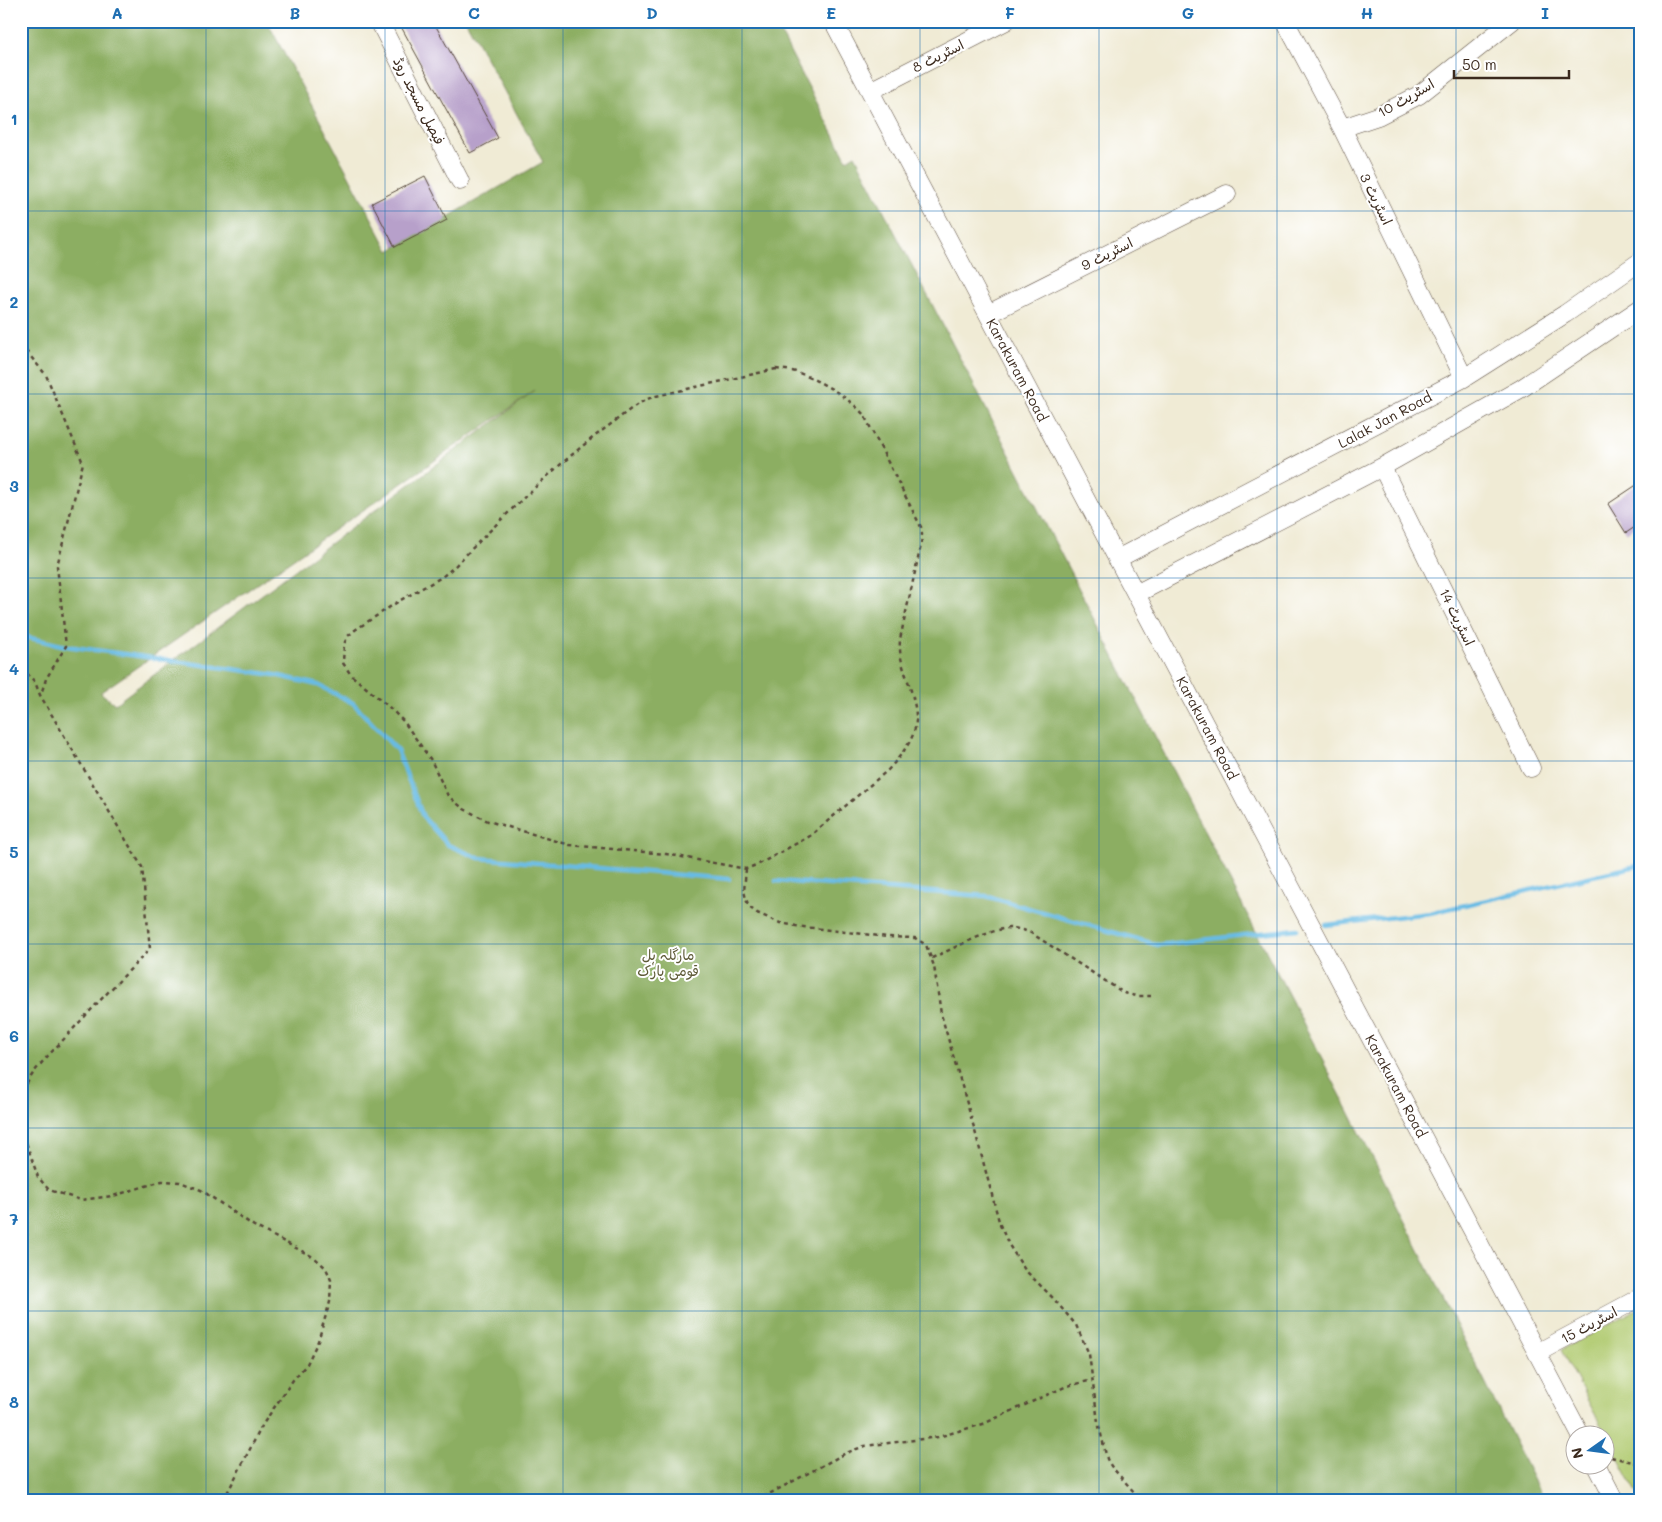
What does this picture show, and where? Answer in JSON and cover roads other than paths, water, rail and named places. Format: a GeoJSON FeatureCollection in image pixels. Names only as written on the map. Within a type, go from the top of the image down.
{"type":"FeatureCollection","features":[{"type":"Feature","properties":{"kind":"street","name":"فیصل مسجد روڈ"},"geometry":{"type":"LineString","coordinates":[[379,21],[460,181]]}},
{"type":"Feature","properties":{"kind":"street","name":"Karakuram Road"},"geometry":{"type":"LineString","coordinates":[[833,21],[1575,1424]]}},
{"type":"Feature","properties":{"kind":"street","name":"اسٹریٹ 8"},"geometry":{"type":"LineString","coordinates":[[870,91],[1006,21]]}},
{"type":"Feature","properties":{"kind":"street","name":"اسٹریٹ 3"},"geometry":{"type":"LineString","coordinates":[[1285,21],[1342,128],[1464,378]]}},
{"type":"Feature","properties":{"kind":"street","name":"اسٹریٹ 10"},"geometry":{"type":"LineString","coordinates":[[1342,128],[1378,116],[1419,95],[1512,21]]}},
{"type":"Feature","properties":{"kind":"street","name":"اسٹریٹ 9"},"geometry":{"type":"LineString","coordinates":[[988,314],[1227,194]]}},
{"type":"Feature","properties":{"kind":"street","name":"Lalak Jan Road"},"geometry":{"type":"LineString","coordinates":[[1118,559],[1464,378],[1565,314],[1641,261]]}},
{"type":"Feature","properties":{"kind":"street"},"geometry":{"type":"LineString","coordinates":[[1136,594],[1382,466],[1522,388],[1641,308]]}},
{"type":"Feature","properties":{"kind":"street","name":"اسٹریٹ 14"},"geometry":{"type":"LineString","coordinates":[[1382,466],[1531,768]]}},
{"type":"Feature","properties":{"kind":"street","name":"اسٹریٹ 15"},"geometry":{"type":"LineString","coordinates":[[1537,1352],[1641,1297]]}},
{"type":"Feature","properties":{"kind":"street"},"geometry":{"type":"LineString","coordinates":[[1601,1474],[1615,1501]]}},
{"type":"Feature","properties":{"kind":"waterway"},"geometry":{"type":"LineString","coordinates":[[21,636],[66,646],[275,675],[318,685],[353,703],[397,750],[423,817],[448,845],[479,858],[729,879]]}},
{"type":"Feature","properties":{"kind":"waterway"},"geometry":{"type":"LineString","coordinates":[[1326,925],[1430,913],[1641,865]]}},
{"type":"Feature","properties":{"kind":"waterway"},"geometry":{"type":"LineString","coordinates":[[776,881],[986,896],[1158,945],[1297,929]]}},
{"type":"Feature","properties":{"kind":"park label","name":"مارگلہ ہل قومی پارک"},"geometry":{"type":"Point","coordinates":[668,964]}}]}
